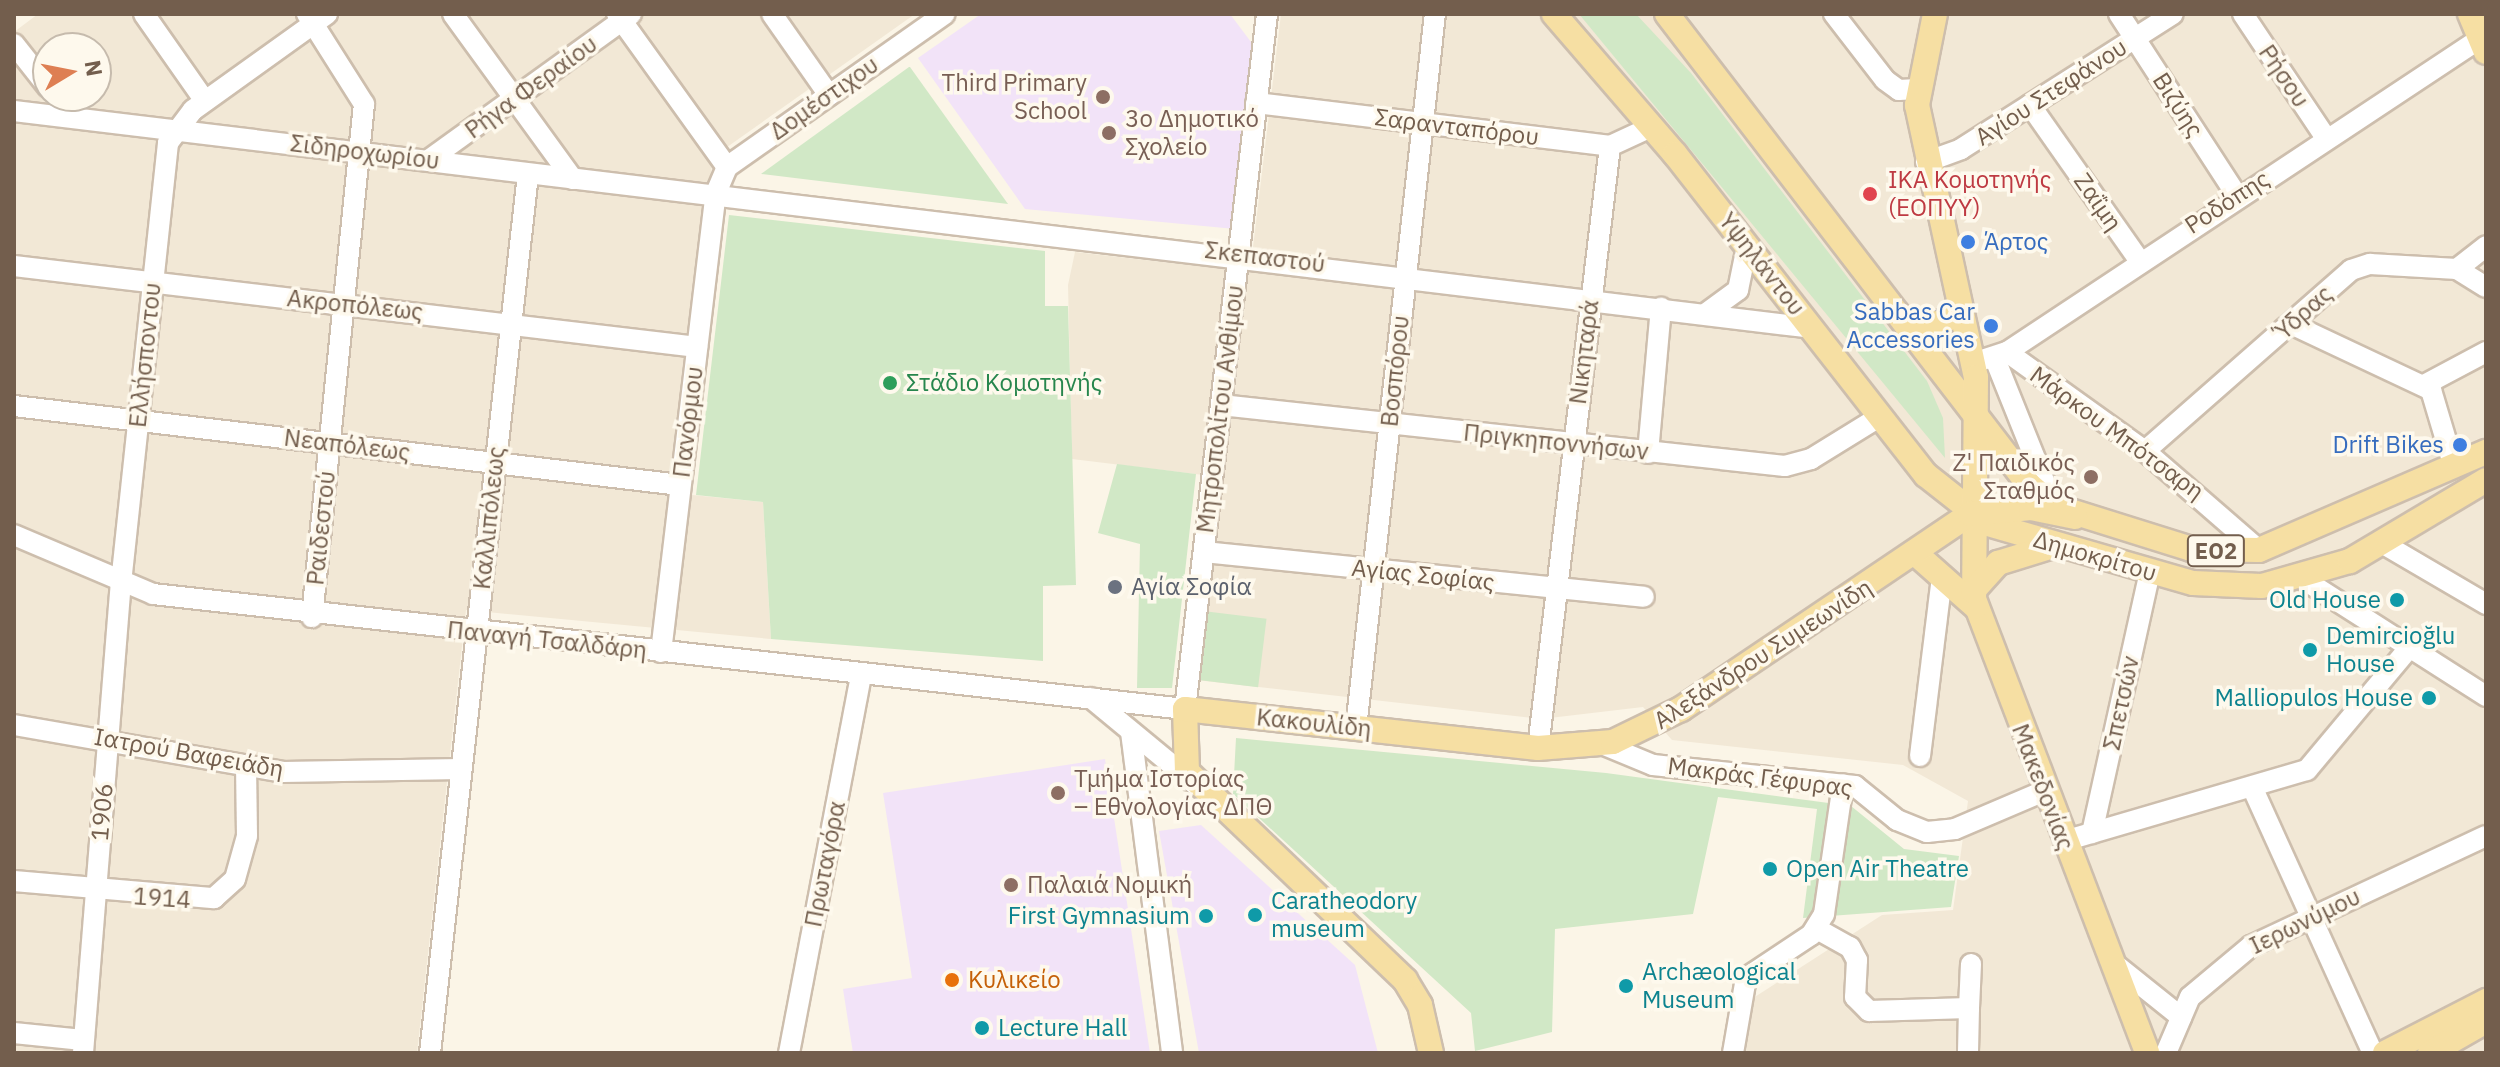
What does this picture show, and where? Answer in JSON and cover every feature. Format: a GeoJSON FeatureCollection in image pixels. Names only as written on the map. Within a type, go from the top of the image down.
{"type":"FeatureCollection","features":[{"type":"Feature","properties":{"kind":"main road","name":"Υψηλάντου"},"geometry":{"type":"LineString","coordinates":[[1554,14],[1653,126],[1879,417],[1970,514]]}},
{"type":"Feature","properties":{"kind":"main road"},"geometry":{"type":"LineString","coordinates":[[1667,14],[1907,319],[1976,413]]}},
{"type":"Feature","properties":{"kind":"main road"},"geometry":{"type":"LineString","coordinates":[[1935,14],[1917,89],[1926,162],[1961,312],[1992,358],[1976,413],[1970,514],[2015,508],[2064,511]]}},
{"type":"Feature","properties":{"kind":"main road"},"geometry":{"type":"LineString","coordinates":[[1907,319],[1938,324],[1961,312]]}},
{"type":"Feature","properties":{"kind":"main road","name":"Δημοκρίτου"},"geometry":{"type":"LineString","coordinates":[[1976,413],[2064,511],[2191,549],[2259,550],[2314,531],[2453,464],[2486,452]]}},
{"type":"Feature","properties":{"kind":"main road","name":"Δημοκρίτου"},"geometry":{"type":"LineString","coordinates":[[1970,514],[2060,546],[2150,572],[2223,586],[2303,579],[2382,543],[2486,480]]}},
{"type":"Feature","properties":{"kind":"main road","name":"Αλεξάνδρου Συμεωνίδη"},"geometry":{"type":"LineString","coordinates":[[1538,748],[1602,744],[1681,709],[1970,514]]}},
{"type":"Feature","properties":{"kind":"main road","name":"Μακεδονίας"},"geometry":{"type":"LineString","coordinates":[[1970,514],[1974,599],[2044,791],[2147,1053]]}},
{"type":"Feature","properties":{"kind":"main road"},"geometry":{"type":"LineString","coordinates":[[1915,553],[1974,599],[2010,557],[2060,546]]}},
{"type":"Feature","properties":{"kind":"main road"},"geometry":{"type":"LineString","coordinates":[[1185,709],[1183,759],[1200,788],[1405,980],[1420,1005],[1431,1053]]}},
{"type":"Feature","properties":{"kind":"main road","name":"Κακουλίδη"},"geometry":{"type":"LineString","coordinates":[[1185,709],[1538,748]]}},
{"type":"Feature","properties":{"kind":"main road"},"geometry":{"type":"LineString","coordinates":[[2385,1053],[2486,1001]]}},
{"type":"Feature","properties":{"kind":"main road"},"geometry":{"type":"LineString","coordinates":[[2430,1053],[2486,1021]]}},
{"type":"Feature","properties":{"kind":"street"},"geometry":{"type":"LineString","coordinates":[[144,14],[205,101]]}},
{"type":"Feature","properties":{"kind":"street"},"geometry":{"type":"LineString","coordinates":[[453,14],[573,179]]}},
{"type":"Feature","properties":{"kind":"street"},"geometry":{"type":"LineString","coordinates":[[772,14],[829,95]]}},
{"type":"Feature","properties":{"kind":"street","name":"Μητροπολίτου Ανθίμου"},"geometry":{"type":"LineString","coordinates":[[1185,709],[1267,14]]}},
{"type":"Feature","properties":{"kind":"street","name":"Βοσπόρου"},"geometry":{"type":"LineString","coordinates":[[1356,728],[1435,14]]}},
{"type":"Feature","properties":{"kind":"street"},"geometry":{"type":"LineString","coordinates":[[1834,14],[1885,80],[1899,90],[1917,89]]}},
{"type":"Feature","properties":{"kind":"street","name":"Βιζύης"},"geometry":{"type":"LineString","coordinates":[[2119,14],[2237,196]]}},
{"type":"Feature","properties":{"kind":"street","name":"Αγίου Στεφάνου"},"geometry":{"type":"LineString","coordinates":[[1926,162],[2030,105],[2173,14]]}},
{"type":"Feature","properties":{"kind":"street","name":"Ρήσου"},"geometry":{"type":"LineString","coordinates":[[2243,14],[2326,138]]}},
{"type":"Feature","properties":{"kind":"street"},"geometry":{"type":"LineString","coordinates":[[624,16],[727,167],[716,193]]}},
{"type":"Feature","properties":{"kind":"street","name":"Ρήγα Φεραίου"},"geometry":{"type":"LineString","coordinates":[[430,159],[624,16]]}},
{"type":"Feature","properties":{"kind":"street"},"geometry":{"type":"LineString","coordinates":[[176,128],[205,101],[316,17]]}},
{"type":"Feature","properties":{"kind":"street","name":"Ραιδεστού"},"geometry":{"type":"LineString","coordinates":[[312,617],[360,153],[361,92],[316,17]]}},
{"type":"Feature","properties":{"kind":"street","name":"Δομέστιχου"},"geometry":{"type":"LineString","coordinates":[[727,167],[932,18]]}},
{"type":"Feature","properties":{"kind":"street","name":"Ροδόπης"},"geometry":{"type":"LineString","coordinates":[[1992,358],[2326,138],[2478,28]]}},
{"type":"Feature","properties":{"kind":"street"},"geometry":{"type":"LineString","coordinates":[[14,44],[32,67]]}},
{"type":"Feature","properties":{"kind":"street","name":"Σαρανταπόρου"},"geometry":{"type":"LineString","coordinates":[[1256,103],[1610,146]]}},
{"type":"Feature","properties":{"kind":"street","name":"Ζαΐμη"},"geometry":{"type":"LineString","coordinates":[[2030,105],[2139,260]]}},
{"type":"Feature","properties":{"kind":"street","name":"Σιδηροχωρίου"},"geometry":{"type":"LineString","coordinates":[[14,111],[430,159],[528,174],[716,193]]}},
{"type":"Feature","properties":{"kind":"street"},"geometry":{"type":"LineString","coordinates":[[68,112],[72,117]]}},
{"type":"Feature","properties":{"kind":"street"},"geometry":{"type":"LineString","coordinates":[[1610,146],[1653,126]]}},
{"type":"Feature","properties":{"kind":"street","name":"Ελλήσποντου"},"geometry":{"type":"LineString","coordinates":[[121,583],[166,152],[176,128]]}},
{"type":"Feature","properties":{"kind":"street","name":"Νικηταρά"},"geometry":{"type":"LineString","coordinates":[[1538,748],[1610,146]]}},
{"type":"Feature","properties":{"kind":"street","name":"Καλλιπόλεως"},"geometry":{"type":"LineString","coordinates":[[430,1053],[528,174]]}},
{"type":"Feature","properties":{"kind":"street","name":"Σκεπαστού"},"geometry":{"type":"LineString","coordinates":[[716,193],[1406,274],[1812,328]]}},
{"type":"Feature","properties":{"kind":"street","name":"Πανόρμου"},"geometry":{"type":"LineString","coordinates":[[661,652],[716,193]]}},
{"type":"Feature","properties":{"kind":"street"},"geometry":{"type":"LineString","coordinates":[[1705,314],[1738,290],[1747,246]]}},
{"type":"Feature","properties":{"kind":"street"},"geometry":{"type":"LineString","coordinates":[[2486,246],[2457,269],[2486,287]]}},
{"type":"Feature","properties":{"kind":"street","name":"Ακροπόλεως"},"geometry":{"type":"LineString","coordinates":[[14,266],[511,322],[697,347]]}},
{"type":"Feature","properties":{"kind":"street","name":"Ύδρας"},"geometry":{"type":"LineString","coordinates":[[2145,451],[2357,267],[2457,269]]}},
{"type":"Feature","properties":{"kind":"street"},"geometry":{"type":"LineString","coordinates":[[1648,453],[1661,308]]}},
{"type":"Feature","properties":{"kind":"street"},"geometry":{"type":"LineString","coordinates":[[2291,324],[2424,385],[2453,464]]}},
{"type":"Feature","properties":{"kind":"street"},"geometry":{"type":"LineString","coordinates":[[2424,385],[2486,352]]}},
{"type":"Feature","properties":{"kind":"street","name":"Μάρκου Μπότσαρη"},"geometry":{"type":"LineString","coordinates":[[1992,358],[2145,451],[2259,550]]}},
{"type":"Feature","properties":{"kind":"street","name":"Δημοκρίτου"},"geometry":{"type":"LineString","coordinates":[[1992,358],[2064,511]]}},
{"type":"Feature","properties":{"kind":"street","name":"Πριγκηποννήσων"},"geometry":{"type":"LineString","coordinates":[[1221,405],[1648,453],[1798,465],[1879,417]]}},
{"type":"Feature","properties":{"kind":"street","name":"Νεαπόλεως"},"geometry":{"type":"LineString","coordinates":[[14,406],[680,485]]}},
{"type":"Feature","properties":{"kind":"street","name":"Παναγή Τσαλδάρη"},"geometry":{"type":"LineString","coordinates":[[14,535],[121,583],[312,617],[1091,698]]}},
{"type":"Feature","properties":{"kind":"street"},"geometry":{"type":"LineString","coordinates":[[2382,543],[2486,604]]}},
{"type":"Feature","properties":{"kind":"street","name":"Αγίας Σοφίας"},"geometry":{"type":"LineString","coordinates":[[1204,552],[1644,597]]}},
{"type":"Feature","properties":{"kind":"street","name":"Σπετσών"},"geometry":{"type":"LineString","coordinates":[[2092,833],[2150,572]]}},
{"type":"Feature","properties":{"kind":"street"},"geometry":{"type":"LineString","coordinates":[[1920,756],[1942,577]]}},
{"type":"Feature","properties":{"kind":"street"},"geometry":{"type":"LineString","coordinates":[[2303,579],[2486,696]]}},
{"type":"Feature","properties":{"kind":"street","name":"1906"},"geometry":{"type":"LineString","coordinates":[[83,1047],[121,583]]}},
{"type":"Feature","properties":{"kind":"street"},"geometry":{"type":"LineString","coordinates":[[2064,841],[2253,789],[2317,762],[2409,648]]}},
{"type":"Feature","properties":{"kind":"street","name":"Πρωταγόρα"},"geometry":{"type":"LineString","coordinates":[[789,1053],[861,674]]}},
{"type":"Feature","properties":{"kind":"street"},"geometry":{"type":"LineString","coordinates":[[1091,698],[1200,788]]}},
{"type":"Feature","properties":{"kind":"street","name":"Κακουλίδη"},"geometry":{"type":"LineString","coordinates":[[1091,698],[1185,709]]}},
{"type":"Feature","properties":{"kind":"street","name":"Ιατρού Βαφειάδη"},"geometry":{"type":"LineString","coordinates":[[14,725],[109,738],[246,766],[299,773],[461,769]]}},
{"type":"Feature","properties":{"kind":"street"},"geometry":{"type":"LineString","coordinates":[[1131,732],[1172,1053]]}},
{"type":"Feature","properties":{"kind":"street","name":"Μακράς Γέφυρας"},"geometry":{"type":"LineString","coordinates":[[1602,744],[1653,765],[1843,784],[1866,790],[1897,820],[1927,832],[1955,829],[2044,791]]}},
{"type":"Feature","properties":{"kind":"street","name":"1914"},"geometry":{"type":"LineString","coordinates":[[14,881],[94,893],[195,901],[222,893],[235,879],[247,836],[246,766]]}},
{"type":"Feature","properties":{"kind":"street"},"geometry":{"type":"LineString","coordinates":[[1733,1053],[1746,978],[1817,929],[1843,784]]}},
{"type":"Feature","properties":{"kind":"street"},"geometry":{"type":"LineString","coordinates":[[2253,789],[2373,1053]]}},
{"type":"Feature","properties":{"kind":"street","name":"Ιερωνύμου"},"geometry":{"type":"LineString","coordinates":[[2166,1053],[2181,1017],[2210,976],[2311,917],[2486,836]]}},
{"type":"Feature","properties":{"kind":"street"},"geometry":{"type":"LineString","coordinates":[[1817,929],[1850,947],[1857,960],[1855,997],[1869,1011],[1969,1008]]}},
{"type":"Feature","properties":{"kind":"street"},"geometry":{"type":"LineString","coordinates":[[2111,961],[2181,1017]]}},
{"type":"Feature","properties":{"kind":"street"},"geometry":{"type":"LineString","coordinates":[[1968,1053],[1971,964]]}},
{"type":"Feature","properties":{"kind":"street"},"geometry":{"type":"LineString","coordinates":[[14,1033],[83,1047]]}},
{"type":"Feature","properties":{"kind":"shaded area"},"geometry":{"type":"Polygon","coordinates":[[[38,14],[915,14],[713,157],[672,493],[763,502],[771,639],[466,610],[417,1053],[14,1053],[14,32],[38,14]]]}},
{"type":"Feature","properties":{"kind":"shaded area","name":"3ο Δημοτικό Σχολείο"},"geometry":{"type":"Polygon","coordinates":[[[981,14],[1230,14],[1257,50],[1235,229],[1025,209],[918,58],[981,14]]]}},
{"type":"Feature","properties":{"kind":"shaded area"},"geometry":{"type":"Polygon","coordinates":[[[1281,14],[2486,14],[2486,1053],[1746,1053],[1750,1000],[1882,915],[1953,910],[1968,801],[1903,765],[1672,740],[1643,707],[1541,719],[1196,680],[1220,477],[1072,459],[1068,285],[1075,252],[1250,272],[1281,14]]]}},
{"type":"Feature","properties":{"kind":"shaded area","name":"Παλαιά Νομική"},"geometry":{"type":"Polygon","coordinates":[[[1105,759],[1150,1053],[853,1053],[843,989],[912,978],[883,793],[1105,759]]]}},
{"type":"Feature","properties":{"kind":"shaded area"},"geometry":{"type":"Polygon","coordinates":[[[1201,825],[1355,965],[1378,1053],[1199,1053],[1159,831],[1201,825]]]}},
{"type":"Feature","properties":{"kind":"green space"},"geometry":{"type":"Polygon","coordinates":[[[1579,14],[1636,14],[1691,73],[1927,381],[1943,418],[1945,458],[1579,14]]]}},
{"type":"Feature","properties":{"kind":"green space"},"geometry":{"type":"Polygon","coordinates":[[[909,67],[1008,204],[761,174],[909,67]]]}},
{"type":"Feature","properties":{"kind":"green space","name":"Στάδιο Κομοτηνής"},"geometry":{"type":"Polygon","coordinates":[[[729,215],[1045,251],[1045,306],[1068,306],[1076,585],[1043,586],[1043,661],[771,639],[763,502],[696,495],[729,215]]]}},
{"type":"Feature","properties":{"kind":"green space"},"geometry":{"type":"Polygon","coordinates":[[[1117,464],[1196,474],[1172,688],[1137,688],[1140,544],[1098,533],[1117,464]]]}},
{"type":"Feature","properties":{"kind":"green space"},"geometry":{"type":"Polygon","coordinates":[[[1203,611],[1267,619],[1258,687],[1195,679],[1203,611]]]}},
{"type":"Feature","properties":{"kind":"green space"},"geometry":{"type":"Polygon","coordinates":[[[1236,738],[1606,773],[1851,806],[1904,849],[1959,856],[1951,907],[1803,918],[1817,809],[1718,797],[1693,914],[1555,929],[1552,1032],[1475,1051],[1471,1013],[1233,794],[1236,738]]]}},
{"type":"Feature","properties":{"kind":"place","name":"Third Primary School"},"geometry":{"type":"Point","coordinates":[1103,97]}},
{"type":"Feature","properties":{"kind":"place","name":"3ο Δημοτικό Σχολείο"},"geometry":{"type":"Point","coordinates":[1109,133]}},
{"type":"Feature","properties":{"kind":"place","name":"ΙΚΑ Κομοτηνής (ΕΟΠΥΥ)"},"geometry":{"type":"Point","coordinates":[1870,194]}},
{"type":"Feature","properties":{"kind":"place","name":"Άρτος"},"geometry":{"type":"Point","coordinates":[1968,242]}},
{"type":"Feature","properties":{"kind":"place","name":"Sabbas Car Accessories"},"geometry":{"type":"Point","coordinates":[1991,326]}},
{"type":"Feature","properties":{"kind":"place","name":"Στάδιο Κομοτηνής"},"geometry":{"type":"Point","coordinates":[890,383]}},
{"type":"Feature","properties":{"kind":"place","name":"Drift Bikes"},"geometry":{"type":"Point","coordinates":[2460,445]}},
{"type":"Feature","properties":{"kind":"place","name":"Ζ' Παιδικός Σταθμός"},"geometry":{"type":"Point","coordinates":[2091,477]}},
{"type":"Feature","properties":{"kind":"place","name":"Αγία Σοφία"},"geometry":{"type":"Point","coordinates":[1115,587]}},
{"type":"Feature","properties":{"kind":"place","name":"Old House"},"geometry":{"type":"Point","coordinates":[2397,600]}},
{"type":"Feature","properties":{"kind":"place","name":"Demircioğlu House"},"geometry":{"type":"Point","coordinates":[2310,650]}},
{"type":"Feature","properties":{"kind":"place","name":"Malliopulos House"},"geometry":{"type":"Point","coordinates":[2429,698]}},
{"type":"Feature","properties":{"kind":"place","name":"Τμήμα Ιστορίας – Εθνολογίας ΔΠΘ"},"geometry":{"type":"Point","coordinates":[1058,793]}},
{"type":"Feature","properties":{"kind":"place","name":"Open Air Theatre"},"geometry":{"type":"Point","coordinates":[1770,869]}},
{"type":"Feature","properties":{"kind":"place","name":"Παλαιά Νομική"},"geometry":{"type":"Point","coordinates":[1011,885]}},
{"type":"Feature","properties":{"kind":"place","name":"Caratheodory museum"},"geometry":{"type":"Point","coordinates":[1255,915]}},
{"type":"Feature","properties":{"kind":"place","name":"First Gymnasium"},"geometry":{"type":"Point","coordinates":[1206,916]}},
{"type":"Feature","properties":{"kind":"place","name":"Κυλικείο"},"geometry":{"type":"Point","coordinates":[952,980]}},
{"type":"Feature","properties":{"kind":"place","name":"Archæological Museum"},"geometry":{"type":"Point","coordinates":[1626,986]}},
{"type":"Feature","properties":{"kind":"place","name":"Lecture Hall"},"geometry":{"type":"Point","coordinates":[982,1028]}}]}
